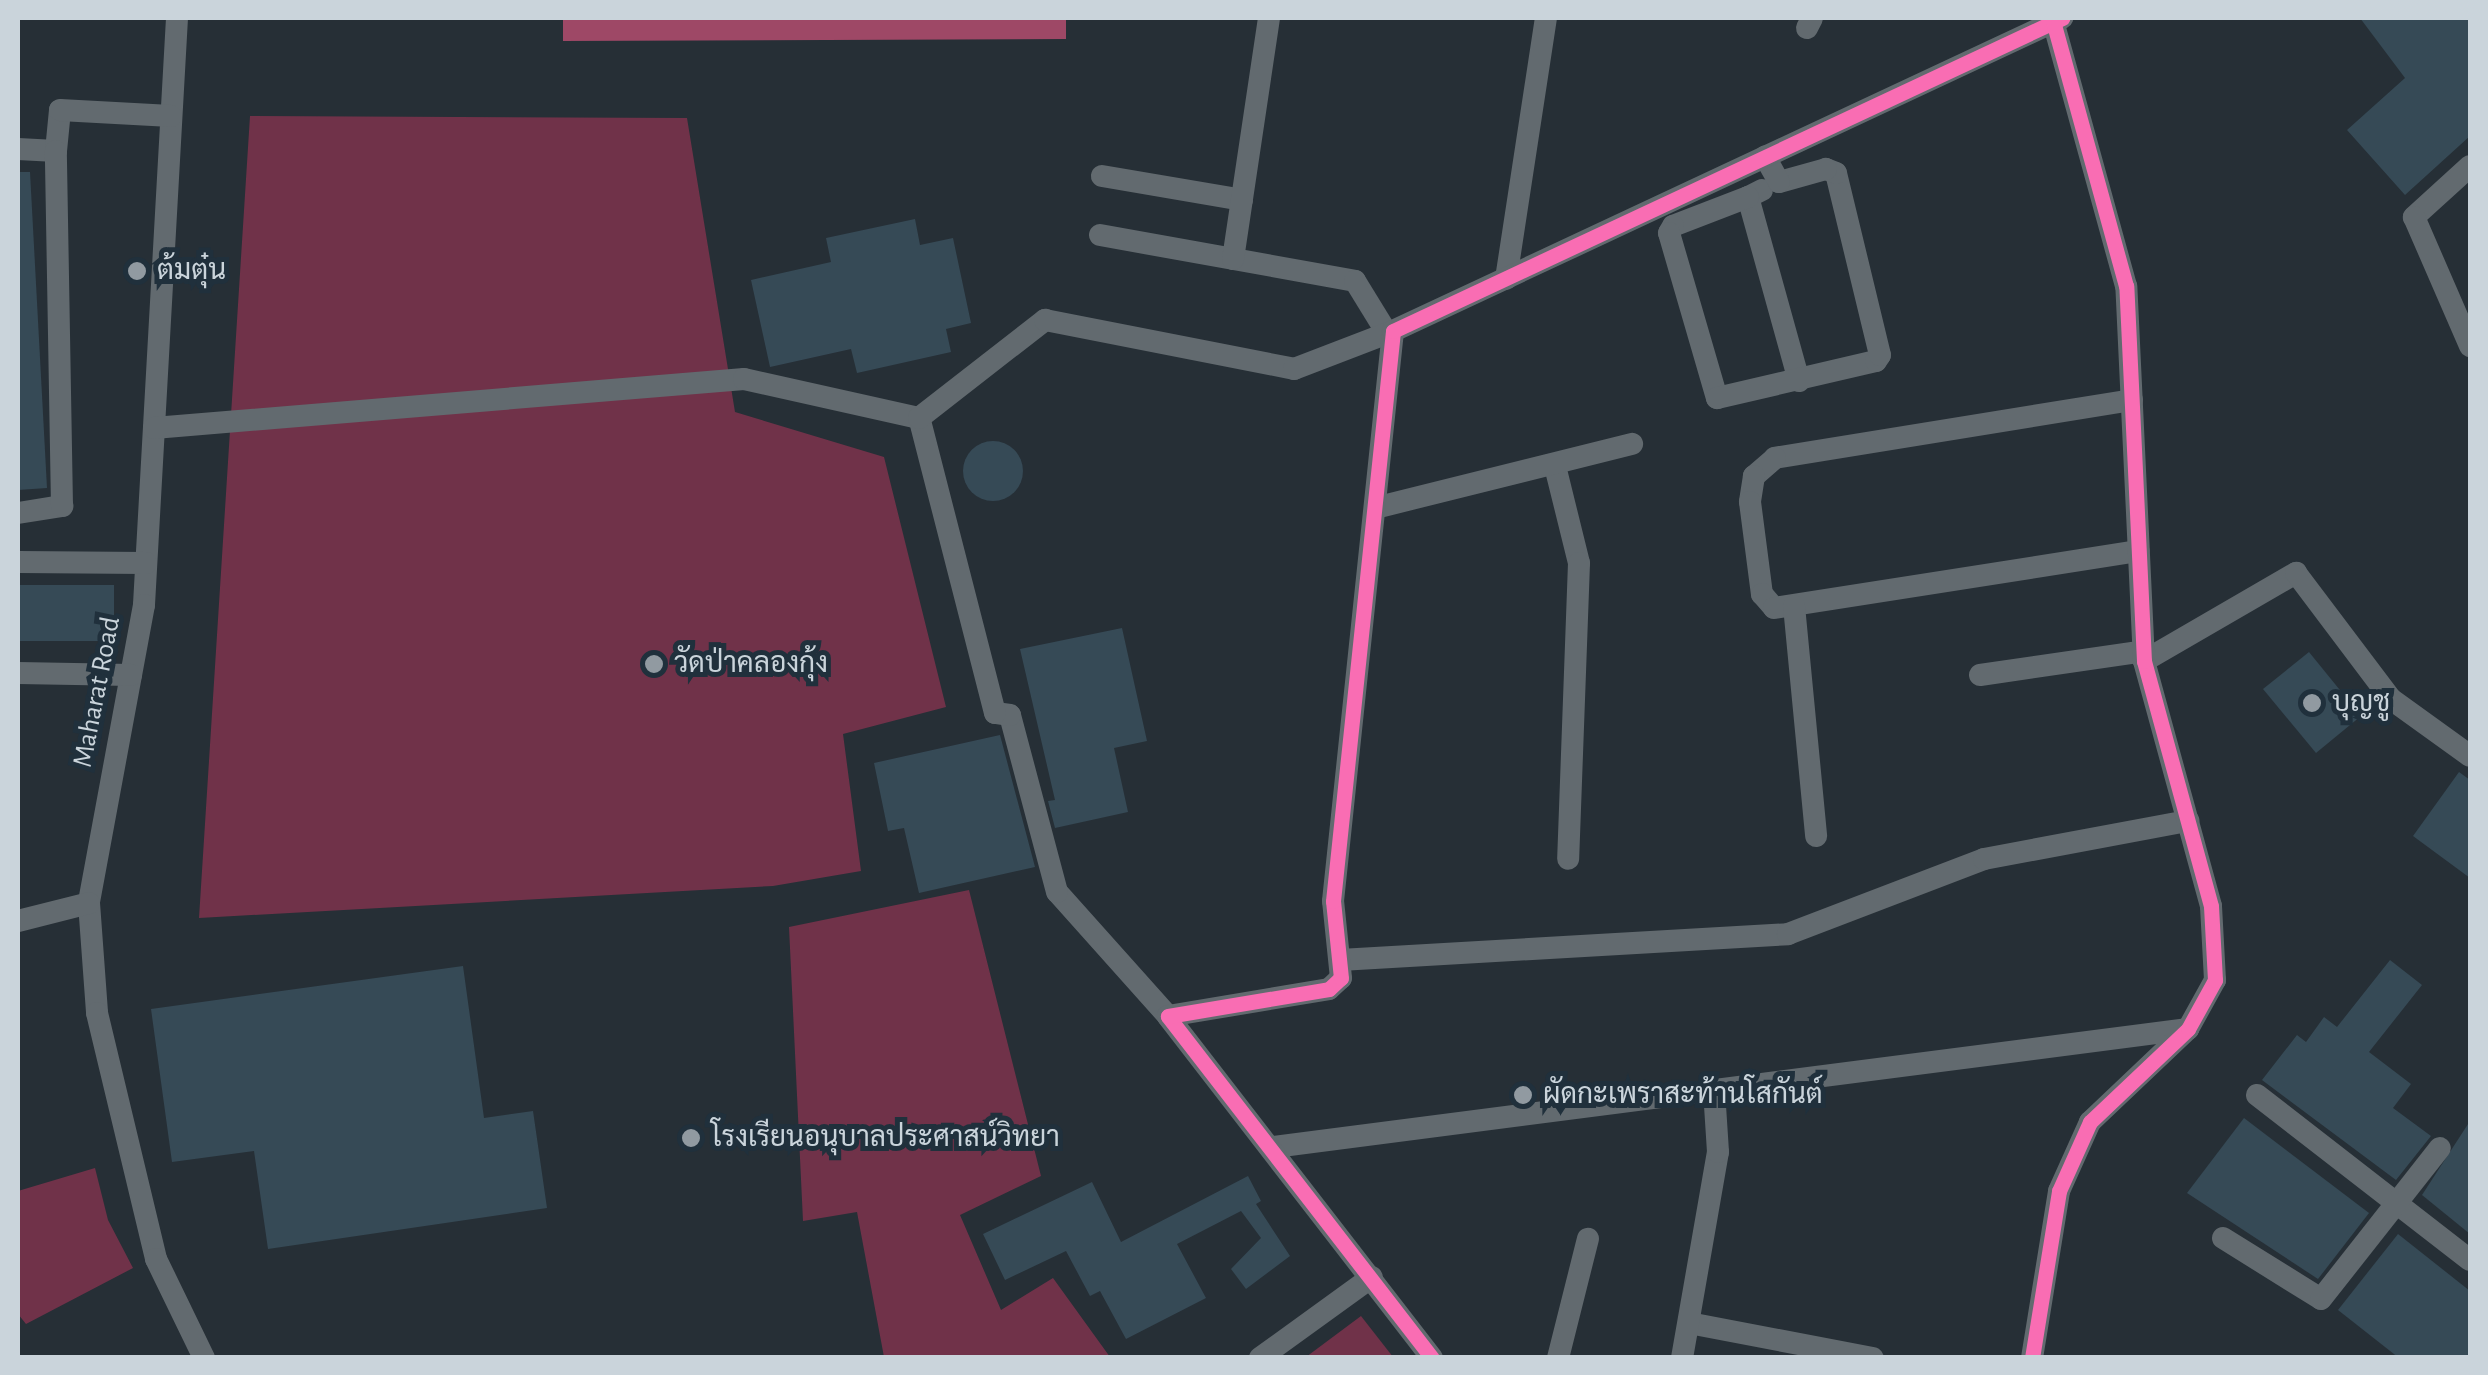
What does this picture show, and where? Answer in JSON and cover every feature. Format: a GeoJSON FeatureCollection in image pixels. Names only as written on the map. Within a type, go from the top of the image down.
{"type":"FeatureCollection","features":[{"type":"Feature","properties":{"kind":"street","name":"Maharat Road"},"geometry":{"type":"LineString","coordinates":[[177,18],[146,563],[131,674],[89,903],[97,1014],[156,1259],[204,1358]]}},
{"type":"Feature","properties":{"kind":"street"},"geometry":{"type":"LineString","coordinates":[[1234,259],[1269,18]]}},
{"type":"Feature","properties":{"kind":"street"},"geometry":{"type":"LineString","coordinates":[[1506,278],[1546,18]]}},
{"type":"Feature","properties":{"kind":"street"},"geometry":{"type":"LineString","coordinates":[[920,418],[1046,320],[1294,368],[1390,332],[2056,19],[2126,286],[2144,656],[2212,906],[2215,980],[2188,1028],[2090,1122],[2059,1191],[2032,1358]]}},
{"type":"Feature","properties":{"kind":"street"},"geometry":{"type":"LineString","coordinates":[[18,513],[62,506],[56,151],[60,110],[171,116]]}},
{"type":"Feature","properties":{"kind":"street"},"geometry":{"type":"LineString","coordinates":[[18,149],[56,151]]}},
{"type":"Feature","properties":{"kind":"street"},"geometry":{"type":"LineString","coordinates":[[1765,157],[1779,182]]}},
{"type":"Feature","properties":{"kind":"street"},"geometry":{"type":"LineString","coordinates":[[2470,166],[2414,217],[2470,346]]}},
{"type":"Feature","properties":{"kind":"street"},"geometry":{"type":"LineString","coordinates":[[1826,169],[1836,173],[1880,355],[1798,380],[1716,398],[1670,239],[1672,226],[1779,182],[1826,169]]}},
{"type":"Feature","properties":{"kind":"street"},"geometry":{"type":"LineString","coordinates":[[1102,176],[1242,200]]}},
{"type":"Feature","properties":{"kind":"street"},"geometry":{"type":"LineString","coordinates":[[1748,197],[1798,380]]}},
{"type":"Feature","properties":{"kind":"street"},"geometry":{"type":"LineString","coordinates":[[1100,235],[1355,282],[1390,332],[1333,902],[1340,978],[1329,990],[1168,1016]]}},
{"type":"Feature","properties":{"kind":"street"},"geometry":{"type":"LineString","coordinates":[[154,428],[744,379],[920,418]]}},
{"type":"Feature","properties":{"kind":"street"},"geometry":{"type":"LineString","coordinates":[[2132,400],[1774,458],[1754,476],[1752,520],[1762,594],[1774,608],[2139,552]]}},
{"type":"Feature","properties":{"kind":"street"},"geometry":{"type":"LineString","coordinates":[[920,418],[996,713],[1010,715],[1056,892],[1168,1016],[1274,1147],[1432,1358]]}},
{"type":"Feature","properties":{"kind":"street"},"geometry":{"type":"LineString","coordinates":[[1374,508],[1632,444]]}},
{"type":"Feature","properties":{"kind":"street"},"geometry":{"type":"LineString","coordinates":[[1555,466],[1578,563],[1568,859]]}},
{"type":"Feature","properties":{"kind":"street"},"geometry":{"type":"LineString","coordinates":[[18,562],[146,563]]}},
{"type":"Feature","properties":{"kind":"street"},"geometry":{"type":"LineString","coordinates":[[1980,676],[2144,656],[2296,573],[2391,699],[2470,756]]}},
{"type":"Feature","properties":{"kind":"street"},"geometry":{"type":"LineString","coordinates":[[1794,606],[1816,836]]}},
{"type":"Feature","properties":{"kind":"street"},"geometry":{"type":"LineString","coordinates":[[18,673],[131,674]]}},
{"type":"Feature","properties":{"kind":"street"},"geometry":{"type":"LineString","coordinates":[[1340,960],[1788,934],[1984,859],[2188,822]]}},
{"type":"Feature","properties":{"kind":"street"},"geometry":{"type":"LineString","coordinates":[[18,921],[89,903]]}},
{"type":"Feature","properties":{"kind":"street"},"geometry":{"type":"LineString","coordinates":[[1274,1147],[2188,1028]]}},
{"type":"Feature","properties":{"kind":"street"},"geometry":{"type":"LineString","coordinates":[[1682,1358],[1718,1152],[1714,1090]]}},
{"type":"Feature","properties":{"kind":"street"},"geometry":{"type":"LineString","coordinates":[[2257,1096],[2470,1260]]}},
{"type":"Feature","properties":{"kind":"street"},"geometry":{"type":"LineString","coordinates":[[2223,1238],[2318,1300],[2440,1148]]}},
{"type":"Feature","properties":{"kind":"street"},"geometry":{"type":"LineString","coordinates":[[1558,1358],[1588,1239]]}},
{"type":"Feature","properties":{"kind":"street"},"geometry":{"type":"LineString","coordinates":[[1260,1358],[1372,1277]]}},
{"type":"Feature","properties":{"kind":"street"},"geometry":{"type":"LineString","coordinates":[[1689,1322],[1873,1358]]}},
{"type":"Feature","properties":{"kind":"shaded area"},"geometry":{"type":"Polygon","coordinates":[[[563,18],[1066,18],[1066,39],[563,41],[563,18]]]}},
{"type":"Feature","properties":{"kind":"shaded area"},"geometry":{"type":"Polygon","coordinates":[[[250,116],[687,118],[735,412],[884,457],[946,707],[843,734],[861,871],[773,886],[199,918],[250,116]]]}},
{"type":"Feature","properties":{"kind":"shaded area"},"geometry":{"type":"Polygon","coordinates":[[[969,890],[1041,1176],[960,1215],[1001,1310],[1053,1278],[1110,1357],[884,1357],[857,1212],[803,1221],[789,927],[969,890]]]}},
{"type":"Feature","properties":{"kind":"shaded area"},"geometry":{"type":"Polygon","coordinates":[[[95,1168],[108,1220],[133,1268],[26,1324],[18,1314],[18,1191],[95,1168]]]}},
{"type":"Feature","properties":{"kind":"shaded area"},"geometry":{"type":"Polygon","coordinates":[[[1361,1316],[1393,1357],[1306,1357],[1361,1316]]]}},
{"type":"Feature","properties":{"kind":"building"},"geometry":{"type":"Polygon","coordinates":[[[2360,18],[2470,18],[2470,136],[2405,195],[2347,130],[2405,78],[2360,18]]]}},
{"type":"Feature","properties":{"kind":"building"},"geometry":{"type":"Polygon","coordinates":[[[18,172],[30,172],[47,488],[18,490],[18,172]]]}},
{"type":"Feature","properties":{"kind":"building"},"geometry":{"type":"Polygon","coordinates":[[[915,219],[920,245],[953,238],[971,323],[946,329],[951,352],[857,373],[851,349],[770,367],[751,280],[831,262],[826,238],[915,219]]]}},
{"type":"Feature","properties":{"kind":"building"},"geometry":{"type":"Polygon","coordinates":[[[993,441],[1015,449],[1023,471],[1015,493],[993,501],[971,493],[963,471],[971,449],[993,441]]]}},
{"type":"Feature","properties":{"kind":"building"},"geometry":{"type":"Polygon","coordinates":[[[18,585],[114,585],[114,641],[18,641],[18,585]]]}},
{"type":"Feature","properties":{"kind":"building"},"geometry":{"type":"Polygon","coordinates":[[[1122,628],[1147,741],[1114,748],[1128,812],[1055,828],[1048,801],[1055,800],[1020,649],[1122,628]]]}},
{"type":"Feature","properties":{"kind":"building","name":"บุญชู"},"geometry":{"type":"Polygon","coordinates":[[[2309,652],[2361,716],[2316,753],[2263,689],[2309,652]]]}},
{"type":"Feature","properties":{"kind":"building"},"geometry":{"type":"Polygon","coordinates":[[[1000,735],[1035,867],[919,893],[904,828],[888,831],[874,763],[1000,735]]]}},
{"type":"Feature","properties":{"kind":"building"},"geometry":{"type":"Polygon","coordinates":[[[2459,772],[2470,780],[2470,878],[2413,836],[2459,772]]]}},
{"type":"Feature","properties":{"kind":"building"},"geometry":{"type":"Polygon","coordinates":[[[2390,960],[2422,985],[2369,1052],[2411,1084],[2393,1108],[2431,1136],[2396,1180],[2262,1080],[2297,1035],[2306,1042],[2324,1017],[2337,1027],[2390,960]]]}},
{"type":"Feature","properties":{"kind":"building"},"geometry":{"type":"Polygon","coordinates":[[[463,966],[484,1118],[533,1111],[547,1208],[268,1249],[254,1151],[172,1162],[151,1009],[463,966]]]}},
{"type":"Feature","properties":{"kind":"building"},"geometry":{"type":"Polygon","coordinates":[[[2244,1118],[2369,1213],[2318,1279],[2187,1193],[2244,1118]]]}},
{"type":"Feature","properties":{"kind":"building"},"geometry":{"type":"Polygon","coordinates":[[[2470,1121],[2470,1234],[2422,1195],[2470,1121]]]}},
{"type":"Feature","properties":{"kind":"building"},"geometry":{"type":"Polygon","coordinates":[[[1248,1176],[1261,1201],[1256,1204],[1290,1256],[1246,1289],[1231,1269],[1261,1238],[1241,1211],[1177,1244],[1206,1298],[1126,1339],[1100,1291],[1090,1296],[1066,1251],[1005,1280],[983,1234],[1092,1182],[1121,1242],[1248,1176]]]}},
{"type":"Feature","properties":{"kind":"building"},"geometry":{"type":"Polygon","coordinates":[[[2398,1234],[2470,1291],[2470,1358],[2399,1358],[2338,1310],[2398,1234]]]}},
{"type":"Feature","properties":{"kind":"cycle path"},"geometry":{"type":"LineString","coordinates":[[2032,1358],[2059,1191],[2090,1122],[2188,1029],[2215,980],[2211,906],[2144,661],[2126,286],[2052,18]]}},
{"type":"Feature","properties":{"kind":"cycle path"},"geometry":{"type":"LineString","coordinates":[[1432,1358],[1168,1016],[1329,989],[1341,978],[1333,901],[1393,331],[2062,18]]}},
{"type":"Feature","properties":{"kind":"place","name":"ต้มตุ๋น"},"geometry":{"type":"Point","coordinates":[137,271]}},
{"type":"Feature","properties":{"kind":"place","name":"วัดป่าคลองกุ้ง"},"geometry":{"type":"Point","coordinates":[654,664]}},
{"type":"Feature","properties":{"kind":"place","name":"บุญชู"},"geometry":{"type":"Point","coordinates":[2312,703]}},
{"type":"Feature","properties":{"kind":"place","name":"ผัดกะเพราสะท้านโสกันต์"},"geometry":{"type":"Point","coordinates":[1523,1095]}},
{"type":"Feature","properties":{"kind":"place","name":"โรงเรียนอนุบาลประศาสน์วิทยา"},"geometry":{"type":"Point","coordinates":[691,1138]}}]}
